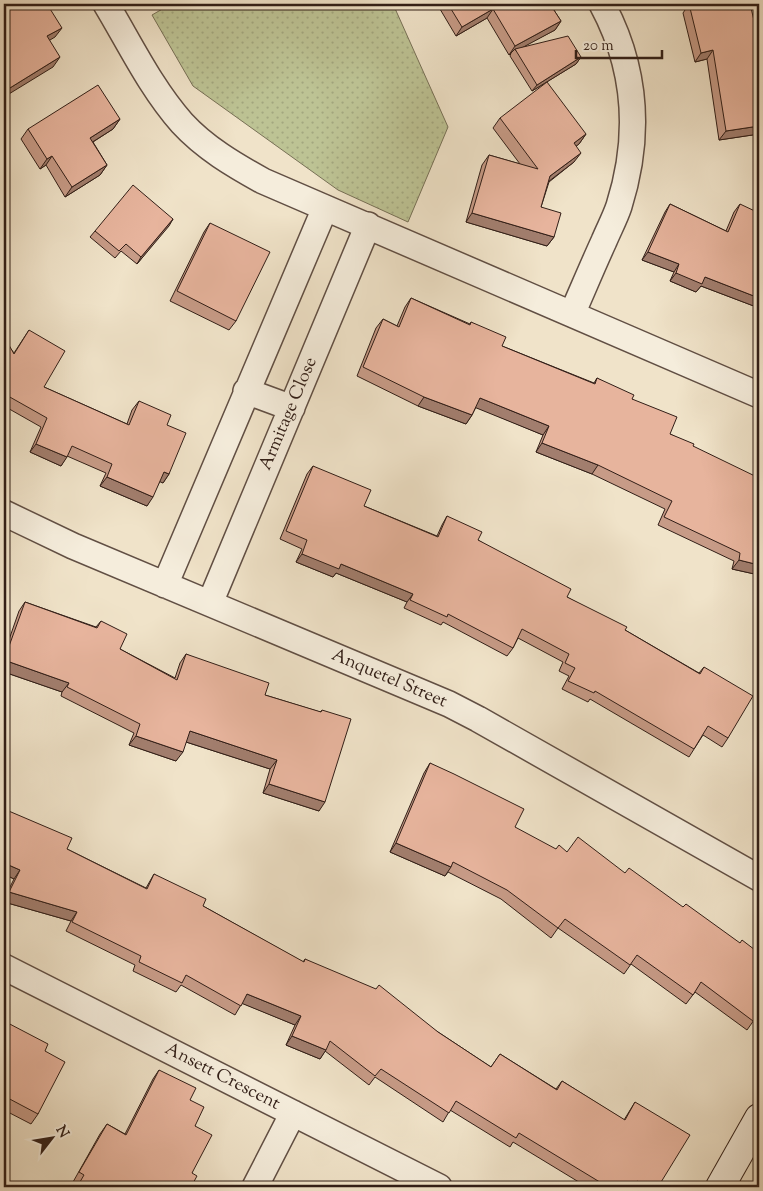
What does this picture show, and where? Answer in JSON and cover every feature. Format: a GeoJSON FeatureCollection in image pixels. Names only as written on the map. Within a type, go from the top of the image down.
{"type":"FeatureCollection","features":[{"type":"Feature","properties":{"kind":"street"},"geometry":{"type":"LineString","coordinates":[[106,4],[168,106],[202,142],[238,168],[325,208],[759,394]]}},
{"type":"Feature","properties":{"kind":"street"},"geometry":{"type":"LineString","coordinates":[[572,314],[618,207],[632,144],[634,124],[628,72],[619,41],[602,4]]}},
{"type":"Feature","properties":{"kind":"street"},"geometry":{"type":"LineString","coordinates":[[164,585],[325,208]]}},
{"type":"Feature","properties":{"kind":"street","name":"Armitage Close"},"geometry":{"type":"LineString","coordinates":[[210,603],[368,225]]}},
{"type":"Feature","properties":{"kind":"street"},"geometry":{"type":"LineString","coordinates":[[246,391],[292,408]]}},
{"type":"Feature","properties":{"kind":"street","name":"Anquetel Street"},"geometry":{"type":"LineString","coordinates":[[5,518],[449,704],[759,878]]}},
{"type":"Feature","properties":{"kind":"street","name":"Ansett Crescent"},"geometry":{"type":"LineString","coordinates":[[4,967],[439,1187]]}},
{"type":"Feature","properties":{"kind":"street"},"geometry":{"type":"LineString","coordinates":[[255,1187],[293,1113]]}},
{"type":"Feature","properties":{"kind":"street"},"geometry":{"type":"LineString","coordinates":[[720,1187],[759,1118]]}},
{"type":"Feature","properties":{"kind":"green space"},"geometry":{"type":"Polygon","coordinates":[[[171,4],[393,4],[448,127],[408,222],[338,190],[193,86],[152,15],[171,4]]]}},
{"type":"Feature","properties":{"kind":"building"},"geometry":{"type":"Polygon","coordinates":[[[4,4],[47,4],[62,28],[47,36],[60,57],[5,91],[4,88],[4,4]]]}},
{"type":"Feature","properties":{"kind":"building"},"geometry":{"type":"Polygon","coordinates":[[[448,4],[550,4],[561,21],[515,46],[493,9],[462,27],[448,4]]]}},
{"type":"Feature","properties":{"kind":"building"},"geometry":{"type":"Polygon","coordinates":[[[689,4],[750,4],[759,41],[759,126],[726,131],[713,50],[701,53],[689,4]]]}},
{"type":"Feature","properties":{"kind":"building"},"geometry":{"type":"Polygon","coordinates":[[[568,36],[581,57],[537,85],[515,49],[568,36]]]}},
{"type":"Feature","properties":{"kind":"building"},"geometry":{"type":"Polygon","coordinates":[[[547,82],[586,134],[574,143],[581,153],[550,176],[541,207],[561,213],[554,237],[472,213],[489,155],[538,169],[500,118],[547,82]]]}},
{"type":"Feature","properties":{"kind":"building"},"geometry":{"type":"Polygon","coordinates":[[[98,85],[120,119],[90,138],[107,165],[72,187],[52,156],[47,159],[28,129],[98,85]]]}},
{"type":"Feature","properties":{"kind":"building"},"geometry":{"type":"Polygon","coordinates":[[[133,185],[173,219],[141,257],[126,244],[119,251],[95,231],[133,185]]]}},
{"type":"Feature","properties":{"kind":"building"},"geometry":{"type":"Polygon","coordinates":[[[670,204],[728,232],[740,204],[759,213],[759,298],[705,277],[702,284],[676,273],[679,264],[648,252],[670,204]]]}},
{"type":"Feature","properties":{"kind":"building"},"geometry":{"type":"Polygon","coordinates":[[[210,223],[270,252],[236,321],[177,291],[210,223]]]}},
{"type":"Feature","properties":{"kind":"building"},"geometry":{"type":"Polygon","coordinates":[[[411,298],[470,325],[471,322],[506,337],[502,346],[595,384],[597,378],[634,395],[632,399],[677,417],[670,434],[694,444],[693,446],[759,478],[759,565],[739,560],[740,553],[664,517],[672,501],[598,465],[542,443],[549,426],[480,398],[472,415],[424,397],[363,367],[383,319],[399,327],[411,298]]]}},
{"type":"Feature","properties":{"kind":"building"},"geometry":{"type":"Polygon","coordinates":[[[29,330],[65,351],[44,387],[129,425],[139,401],[171,415],[167,425],[186,433],[169,474],[164,472],[153,497],[107,477],[112,464],[72,446],[67,457],[36,444],[47,418],[8,396],[4,403],[4,340],[5,338],[14,354],[29,330]]]}},
{"type":"Feature","properties":{"kind":"building"},"geometry":{"type":"Polygon","coordinates":[[[313,466],[371,490],[364,506],[438,537],[447,516],[482,532],[478,540],[571,589],[567,597],[627,627],[625,630],[700,674],[704,667],[753,696],[728,738],[708,726],[694,749],[595,691],[594,693],[568,681],[575,668],[565,663],[569,654],[522,629],[513,648],[448,614],[447,617],[410,600],[413,594],[341,564],[339,569],[302,554],[307,540],[286,531],[313,466]]]}},
{"type":"Feature","properties":{"kind":"building"},"geometry":{"type":"Polygon","coordinates":[[[25,602],[97,628],[101,621],[127,634],[120,649],[177,680],[186,654],[269,683],[265,695],[351,719],[325,802],[269,784],[277,760],[190,731],[183,752],[136,736],[140,724],[67,687],[69,683],[4,660],[25,602]]]}},
{"type":"Feature","properties":{"kind":"building"},"geometry":{"type":"Polygon","coordinates":[[[430,763],[524,809],[515,827],[556,849],[559,845],[567,852],[578,837],[625,873],[629,868],[683,907],[686,904],[740,943],[742,940],[759,953],[759,1013],[753,1021],[701,982],[693,995],[637,955],[630,965],[565,919],[558,928],[507,890],[453,862],[451,867],[396,843],[430,763]]]}},
{"type":"Feature","properties":{"kind":"building"},"geometry":{"type":"Polygon","coordinates":[[[4,809],[72,838],[67,849],[147,889],[154,874],[206,899],[203,906],[304,962],[305,959],[376,989],[379,985],[438,1032],[491,1067],[500,1054],[557,1090],[562,1081],[625,1120],[635,1102],[690,1135],[658,1187],[647,1187],[637,1181],[633,1187],[608,1187],[519,1133],[516,1138],[456,1101],[449,1113],[381,1069],[375,1076],[330,1041],[326,1050],[292,1036],[301,1016],[247,994],[241,1006],[186,975],[182,983],[139,962],[141,956],[72,922],[77,912],[9,892],[20,870],[4,863],[4,809]]]}},
{"type":"Feature","properties":{"kind":"building"},"geometry":{"type":"Polygon","coordinates":[[[4,1021],[48,1044],[45,1051],[65,1062],[38,1114],[4,1096],[4,1021]]]}},
{"type":"Feature","properties":{"kind":"building"},"geometry":{"type":"Polygon","coordinates":[[[159,1070],[196,1088],[190,1100],[204,1107],[195,1126],[212,1135],[192,1173],[197,1176],[191,1187],[77,1187],[84,1175],[79,1172],[107,1124],[126,1135],[159,1070]]]}},
{"type":"Feature","properties":{"kind":"building"},"geometry":{"type":"Polygon","coordinates":[[[345,1183],[353,1187],[342,1187],[345,1183]]]}}]}
